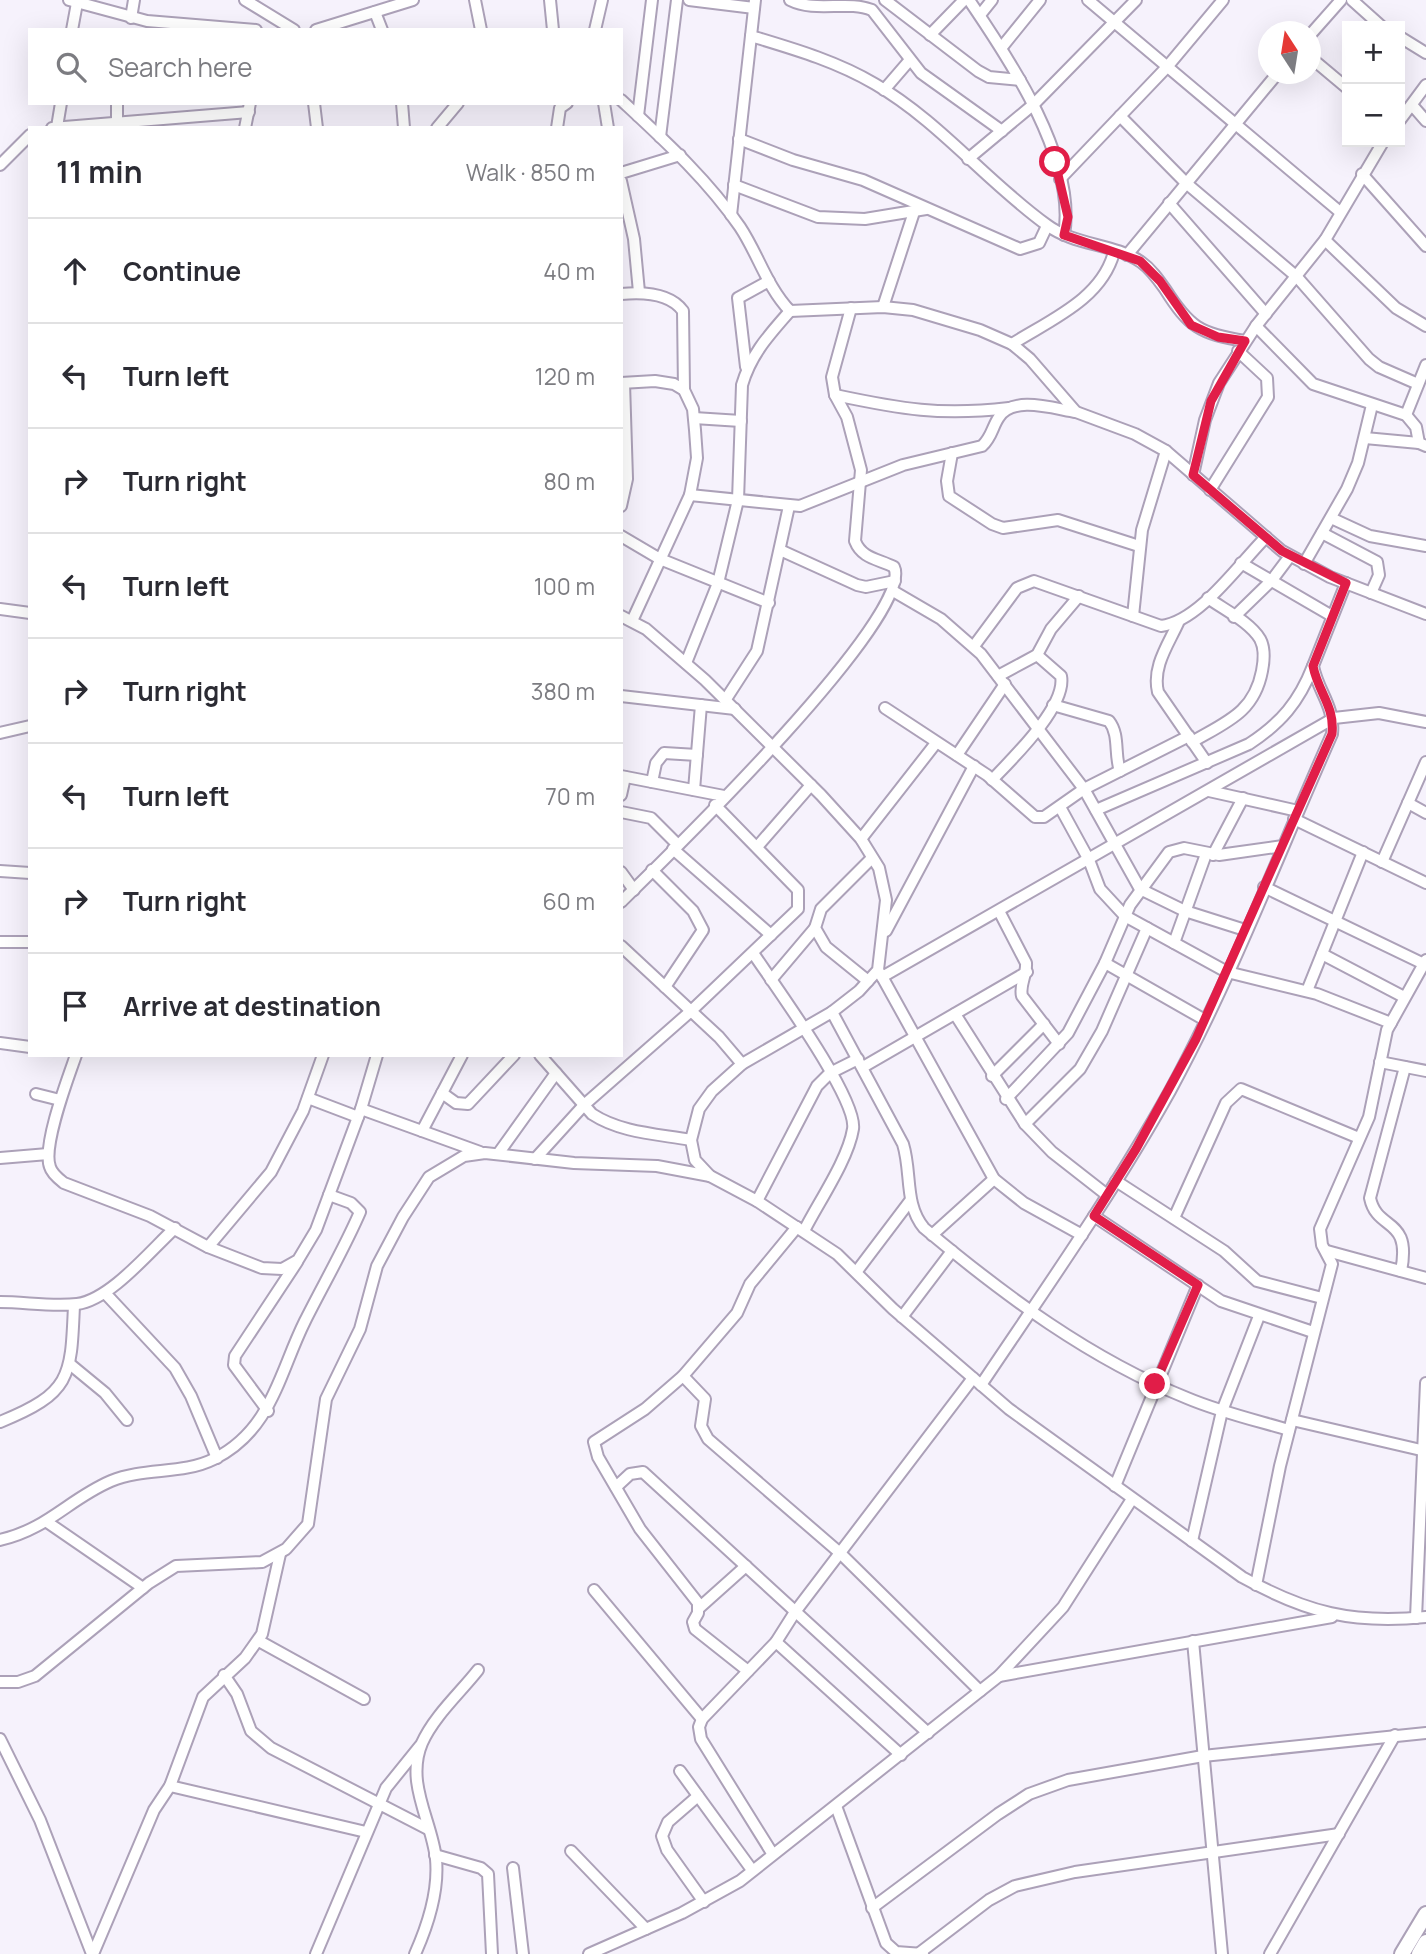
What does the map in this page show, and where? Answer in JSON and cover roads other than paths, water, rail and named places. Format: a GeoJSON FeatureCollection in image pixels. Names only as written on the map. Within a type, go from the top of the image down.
{"type":"FeatureCollection","features":[{"type":"Feature","properties":{"kind":"street"},"geometry":{"type":"LineString","coordinates":[[131,18],[134,0]]}},
{"type":"Feature","properties":{"kind":"street"},"geometry":{"type":"LineString","coordinates":[[245,0],[291,28]]}},
{"type":"Feature","properties":{"kind":"street"},"geometry":{"type":"LineString","coordinates":[[322,28],[413,0]]}},
{"type":"Feature","properties":{"kind":"street"},"geometry":{"type":"LineString","coordinates":[[475,0],[481,28]]}},
{"type":"Feature","properties":{"kind":"street"},"geometry":{"type":"LineString","coordinates":[[550,0],[553,28]]}},
{"type":"Feature","properties":{"kind":"street"},"geometry":{"type":"LineString","coordinates":[[638,116],[652,0]]}},
{"type":"Feature","properties":{"kind":"street"},"geometry":{"type":"LineString","coordinates":[[660,136],[677,0]]}},
{"type":"Feature","properties":{"kind":"street"},"geometry":{"type":"LineString","coordinates":[[689,0],[755,4],[731,215]]}},
{"type":"Feature","properties":{"kind":"street"},"geometry":{"type":"LineString","coordinates":[[790,0],[803,5],[863,5],[873,10],[895,36],[909,61],[1002,131]]}},
{"type":"Feature","properties":{"kind":"street"},"geometry":{"type":"LineString","coordinates":[[885,0],[989,77],[1020,80]]}},
{"type":"Feature","properties":{"kind":"street"},"geometry":{"type":"LineString","coordinates":[[930,35],[967,0],[1002,47],[1034,104],[1060,179],[1068,217],[1064,235]]}},
{"type":"Feature","properties":{"kind":"street"},"geometry":{"type":"LineString","coordinates":[[980,15],[992,0]]}},
{"type":"Feature","properties":{"kind":"street"},"geometry":{"type":"LineString","coordinates":[[1002,47],[1040,0]]}},
{"type":"Feature","properties":{"kind":"street"},"geometry":{"type":"LineString","coordinates":[[1088,0],[1340,212]]}},
{"type":"Feature","properties":{"kind":"street"},"geometry":{"type":"LineString","coordinates":[[968,159],[1034,104],[1136,0]]}},
{"type":"Feature","properties":{"kind":"street"},"geometry":{"type":"LineString","coordinates":[[1060,179],[1167,67],[1223,0]]}},
{"type":"Feature","properties":{"kind":"street"},"geometry":{"type":"LineString","coordinates":[[1321,23],[1341,0]]}},
{"type":"Feature","properties":{"kind":"street"},"geometry":{"type":"LineString","coordinates":[[1352,0],[1375,21]]}},
{"type":"Feature","properties":{"kind":"street"},"geometry":{"type":"LineString","coordinates":[[72,28],[73,1],[119,16],[178,26],[217,28]]}},
{"type":"Feature","properties":{"kind":"street"},"geometry":{"type":"LineString","coordinates":[[595,28],[598,1]]}},
{"type":"Feature","properties":{"kind":"street"},"geometry":{"type":"LineString","coordinates":[[374,12],[381,28]]}},
{"type":"Feature","properties":{"kind":"street"},"geometry":{"type":"LineString","coordinates":[[118,28],[119,16]]}},
{"type":"Feature","properties":{"kind":"street"},"geometry":{"type":"LineString","coordinates":[[751,36],[820,57],[884,90],[1047,226],[1064,235],[1126,255],[1152,271],[1191,325],[1241,346],[1268,378],[1268,397],[1210,490]]}},
{"type":"Feature","properties":{"kind":"street"},"geometry":{"type":"LineString","coordinates":[[1405,40],[1426,53]]}},
{"type":"Feature","properties":{"kind":"street"},"geometry":{"type":"LineString","coordinates":[[884,90],[909,61]]}},
{"type":"Feature","properties":{"kind":"street"},"geometry":{"type":"LineString","coordinates":[[1321,66],[1342,84]]}},
{"type":"Feature","properties":{"kind":"street"},"geometry":{"type":"LineString","coordinates":[[1126,255],[1268,84]]}},
{"type":"Feature","properties":{"kind":"street"},"geometry":{"type":"LineString","coordinates":[[1405,114],[1426,85]]}},
{"type":"Feature","properties":{"kind":"street"},"geometry":{"type":"LineString","coordinates":[[623,102],[680,155],[731,215],[778,299],[790,311],[883,307],[945,319],[1012,344],[1030,359],[1076,412]]}},
{"type":"Feature","properties":{"kind":"street"},"geometry":{"type":"LineString","coordinates":[[54,126],[60,105]]}},
{"type":"Feature","properties":{"kind":"street"},"geometry":{"type":"LineString","coordinates":[[117,105],[117,122]]}},
{"type":"Feature","properties":{"kind":"street"},"geometry":{"type":"LineString","coordinates":[[314,105],[317,126]]}},
{"type":"Feature","properties":{"kind":"street"},"geometry":{"type":"LineString","coordinates":[[402,105],[404,126]]}},
{"type":"Feature","properties":{"kind":"street"},"geometry":{"type":"LineString","coordinates":[[439,126],[456,105]]}},
{"type":"Feature","properties":{"kind":"street"},"geometry":{"type":"LineString","coordinates":[[557,126],[562,105]]}},
{"type":"Feature","properties":{"kind":"street"},"geometry":{"type":"LineString","coordinates":[[604,105],[608,126]]}},
{"type":"Feature","properties":{"kind":"street"},"geometry":{"type":"LineString","coordinates":[[1412,105],[1426,121]]}},
{"type":"Feature","properties":{"kind":"street"},"geometry":{"type":"LineString","coordinates":[[67,126],[250,108],[246,126]]}},
{"type":"Feature","properties":{"kind":"street"},"geometry":{"type":"LineString","coordinates":[[1120,116],[1186,183],[1297,277],[1368,359],[1379,367],[1418,384]]}},
{"type":"Feature","properties":{"kind":"street"},"geometry":{"type":"LineString","coordinates":[[0,166],[28,137]]}},
{"type":"Feature","properties":{"kind":"street"},"geometry":{"type":"LineString","coordinates":[[739,139],[793,160],[853,177],[1020,249],[1039,243],[1047,226]]}},
{"type":"Feature","properties":{"kind":"street"},"geometry":{"type":"LineString","coordinates":[[1193,475],[1211,401],[1241,346],[1325,240],[1380,147]]}},
{"type":"Feature","properties":{"kind":"street"},"geometry":{"type":"LineString","coordinates":[[623,172],[680,155]]}},
{"type":"Feature","properties":{"kind":"street"},"geometry":{"type":"LineString","coordinates":[[1362,174],[1426,246]]}},
{"type":"Feature","properties":{"kind":"street"},"geometry":{"type":"LineString","coordinates":[[734,185],[818,217],[865,219],[926,209]]}},
{"type":"Feature","properties":{"kind":"street"},"geometry":{"type":"LineString","coordinates":[[623,190],[634,239],[639,292]]}},
{"type":"Feature","properties":{"kind":"street"},"geometry":{"type":"LineString","coordinates":[[1169,204],[1266,314]]}},
{"type":"Feature","properties":{"kind":"street"},"geometry":{"type":"LineString","coordinates":[[883,307],[914,212]]}},
{"type":"Feature","properties":{"kind":"street"},"geometry":{"type":"LineString","coordinates":[[1325,240],[1396,308],[1426,326]]}},
{"type":"Feature","properties":{"kind":"street"},"geometry":{"type":"LineString","coordinates":[[1012,344],[1092,291],[1111,264],[1114,251]]}},
{"type":"Feature","properties":{"kind":"street"},"geometry":{"type":"LineString","coordinates":[[746,368],[737,298],[769,281]]}},
{"type":"Feature","properties":{"kind":"street"},"geometry":{"type":"LineString","coordinates":[[623,294],[639,292],[672,301],[684,311],[684,390]]}},
{"type":"Feature","properties":{"kind":"street"},"geometry":{"type":"LineString","coordinates":[[623,900],[773,745],[852,656],[894,586],[894,567],[859,551],[855,541],[862,482],[859,457],[847,417],[835,395],[832,377],[851,308]]}},
{"type":"Feature","properties":{"kind":"street"},"geometry":{"type":"LineString","coordinates":[[686,663],[718,583],[738,500],[742,385],[746,368],[754,352],[790,311]]}},
{"type":"Feature","properties":{"kind":"street"},"geometry":{"type":"LineString","coordinates":[[1256,326],[1313,384],[1406,415],[1416,427],[1422,444],[1365,438]]}},
{"type":"Feature","properties":{"kind":"street"},"geometry":{"type":"LineString","coordinates":[[1406,415],[1426,365]]}},
{"type":"Feature","properties":{"kind":"street"},"geometry":{"type":"LineString","coordinates":[[623,497],[627,479],[623,383],[655,381],[674,384],[684,390],[690,399],[697,458],[690,495],[632,621]]}},
{"type":"Feature","properties":{"kind":"street"},"geometry":{"type":"LineString","coordinates":[[835,395],[928,412],[1026,405],[1076,412],[1135,434],[1166,452],[1290,556],[1346,583],[1426,614]]}},
{"type":"Feature","properties":{"kind":"street"},"geometry":{"type":"LineString","coordinates":[[847,417],[854,399]]}},
{"type":"Feature","properties":{"kind":"street"},"geometry":{"type":"LineString","coordinates":[[1304,564],[1331,518],[1358,463],[1372,405]]}},
{"type":"Feature","properties":{"kind":"street"},"geometry":{"type":"LineString","coordinates":[[690,495],[789,506],[809,503],[903,465],[982,446],[989,439],[997,420],[1009,408]]}},
{"type":"Feature","properties":{"kind":"street"},"geometry":{"type":"LineString","coordinates":[[694,418],[741,421]]}},
{"type":"Feature","properties":{"kind":"street"},"geometry":{"type":"LineString","coordinates":[[1133,616],[1139,546],[1153,488],[1166,452]]}},
{"type":"Feature","properties":{"kind":"street"},"geometry":{"type":"LineString","coordinates":[[952,453],[947,481],[948,496],[992,524],[1003,528],[1058,520],[1139,546]]}},
{"type":"Feature","properties":{"kind":"street"},"geometry":{"type":"LineString","coordinates":[[726,699],[752,663],[769,603],[789,506]]}},
{"type":"Feature","properties":{"kind":"street"},"geometry":{"type":"LineString","coordinates":[[1331,518],[1370,536],[1426,546]]}},
{"type":"Feature","properties":{"kind":"street"},"geometry":{"type":"LineString","coordinates":[[1322,534],[1377,562],[1379,575],[1371,593]]}},
{"type":"Feature","properties":{"kind":"street"},"geometry":{"type":"LineString","coordinates":[[623,537],[660,559],[769,603]]}},
{"type":"Feature","properties":{"kind":"street"},"geometry":{"type":"LineString","coordinates":[[1207,763],[1158,692],[1155,681],[1160,662],[1178,623],[1208,598],[1266,537]]}},
{"type":"Feature","properties":{"kind":"street"},"geometry":{"type":"LineString","coordinates":[[780,550],[858,585],[894,586],[941,619],[974,646],[1040,729],[1084,789],[1140,888],[1185,911],[1245,930]]}},
{"type":"Feature","properties":{"kind":"street"},"geometry":{"type":"LineString","coordinates":[[1234,617],[1272,580],[1290,556]]}},
{"type":"Feature","properties":{"kind":"street"},"geometry":{"type":"LineString","coordinates":[[1241,563],[1332,615]]}},
{"type":"Feature","properties":{"kind":"street"},"geometry":{"type":"LineString","coordinates":[[974,646],[1017,588],[1025,583],[1045,584],[1161,626],[1178,623]]}},
{"type":"Feature","properties":{"kind":"street"},"geometry":{"type":"LineString","coordinates":[[1096,810],[1250,744],[1269,731],[1293,707],[1313,666],[1346,583]]}},
{"type":"Feature","properties":{"kind":"street"},"geometry":{"type":"LineString","coordinates":[[957,755],[1002,680],[1037,654],[1051,629],[1079,596]]}},
{"type":"Feature","properties":{"kind":"street"},"geometry":{"type":"LineString","coordinates":[[885,708],[974,766],[1035,817],[1044,817],[1084,789],[1242,712],[1259,688],[1264,662],[1261,640],[1208,598]]}},
{"type":"Feature","properties":{"kind":"street"},"geometry":{"type":"LineString","coordinates":[[0,609],[28,613]]}},
{"type":"Feature","properties":{"kind":"street"},"geometry":{"type":"LineString","coordinates":[[623,617],[646,629],[726,699],[861,839],[879,869],[886,900],[880,973],[994,1179],[1024,1203],[1082,1235]]}},
{"type":"Feature","properties":{"kind":"street"},"geometry":{"type":"LineString","coordinates":[[992,780],[1040,729],[1062,687],[1061,676],[1037,654]]}},
{"type":"Feature","properties":{"kind":"street"},"geometry":{"type":"LineString","coordinates":[[772,1853],[701,1739],[699,1727],[702,1718],[776,1642],[840,1553],[1030,1313],[1116,1181],[1170,1089],[1227,972],[1332,734],[1334,718],[1313,666]]}},
{"type":"Feature","properties":{"kind":"street"},"geometry":{"type":"LineString","coordinates":[[623,696],[735,709]]}},
{"type":"Feature","properties":{"kind":"street"},"geometry":{"type":"LineString","coordinates":[[694,790],[701,705]]}},
{"type":"Feature","properties":{"kind":"street"},"geometry":{"type":"LineString","coordinates":[[1052,705],[1109,722],[1117,735],[1114,750],[1120,771]]}},
{"type":"Feature","properties":{"kind":"street"},"geometry":{"type":"LineString","coordinates":[[710,1176],[695,1160],[691,1140],[699,1109],[712,1091],[742,1065],[832,1012],[880,973],[999,911],[1334,718],[1379,713],[1426,722]]}},
{"type":"Feature","properties":{"kind":"street"},"geometry":{"type":"LineString","coordinates":[[1,731],[28,726]]}},
{"type":"Feature","properties":{"kind":"street"},"geometry":{"type":"LineString","coordinates":[[861,839],[936,743]]}},
{"type":"Feature","properties":{"kind":"street"},"geometry":{"type":"LineString","coordinates":[[652,782],[656,763],[664,753],[696,755]]}},
{"type":"Feature","properties":{"kind":"street"},"geometry":{"type":"LineString","coordinates":[[1382,862],[1426,762]]}},
{"type":"Feature","properties":{"kind":"street"},"geometry":{"type":"LineString","coordinates":[[884,934],[974,766]]}},
{"type":"Feature","properties":{"kind":"street"},"geometry":{"type":"LineString","coordinates":[[623,776],[724,796]]}},
{"type":"Feature","properties":{"kind":"street"},"geometry":{"type":"LineString","coordinates":[[757,847],[811,785]]}},
{"type":"Feature","properties":{"kind":"street"},"geometry":{"type":"LineString","coordinates":[[1209,791],[1243,798],[1296,815],[1426,883]]}},
{"type":"Feature","properties":{"kind":"street"},"geometry":{"type":"LineString","coordinates":[[1174,943],[1209,854],[1243,798]]}},
{"type":"Feature","properties":{"kind":"street"},"geometry":{"type":"LineString","coordinates":[[1408,803],[1426,813]]}},
{"type":"Feature","properties":{"kind":"street"},"geometry":{"type":"LineString","coordinates":[[535,1159],[584,1105],[691,1011],[798,909],[799,890],[715,805]]}},
{"type":"Feature","properties":{"kind":"street"},"geometry":{"type":"LineString","coordinates":[[1060,807],[1089,860],[1100,890],[1125,916],[1227,972],[1307,991],[1391,1023]]}},
{"type":"Feature","properties":{"kind":"street"},"geometry":{"type":"LineString","coordinates":[[623,812],[651,818],[675,846],[771,936]]}},
{"type":"Feature","properties":{"kind":"street"},"geometry":{"type":"LineString","coordinates":[[1006,1099],[1059,1044],[1079,1014],[1140,888],[1169,852],[1184,848],[1209,854],[1283,846]]}},
{"type":"Feature","properties":{"kind":"street"},"geometry":{"type":"LineString","coordinates":[[1307,991],[1363,852]]}},
{"type":"Feature","properties":{"kind":"street"},"geometry":{"type":"LineString","coordinates":[[771,980],[815,928],[821,909],[872,858]]}},
{"type":"Feature","properties":{"kind":"street"},"geometry":{"type":"LineString","coordinates":[[0,870],[28,873]]}},
{"type":"Feature","properties":{"kind":"street"},"geometry":{"type":"LineString","coordinates":[[652,870],[693,911],[703,930],[665,987]]}},
{"type":"Feature","properties":{"kind":"street"},"geometry":{"type":"LineString","coordinates":[[623,875],[634,890]]}},
{"type":"Feature","properties":{"kind":"street"},"geometry":{"type":"LineString","coordinates":[[1256,1585],[1290,1425],[1332,1264],[1322,1245],[1320,1229],[1373,1103],[1380,1062],[1391,1023],[1425,962],[1264,887]]}},
{"type":"Feature","properties":{"kind":"street"},"geometry":{"type":"LineString","coordinates":[[999,911],[1022,954],[1027,972],[1020,989],[1022,996],[1059,1044]]}},
{"type":"Feature","properties":{"kind":"street"},"geometry":{"type":"LineString","coordinates":[[815,928],[826,947],[868,981]]}},
{"type":"Feature","properties":{"kind":"street"},"geometry":{"type":"LineString","coordinates":[[1025,1124],[1080,1069],[1102,1031],[1147,928]]}},
{"type":"Feature","properties":{"kind":"street"},"geometry":{"type":"LineString","coordinates":[[0,942],[28,942]]}},
{"type":"Feature","properties":{"kind":"street"},"geometry":{"type":"LineString","coordinates":[[623,950],[691,1011],[742,1065]]}},
{"type":"Feature","properties":{"kind":"street"},"geometry":{"type":"LineString","coordinates":[[699,1608],[650,1544],[598,1457],[594,1442],[645,1409],[683,1376],[737,1313],[750,1284],[800,1229],[853,1130],[853,1117],[830,1073],[753,953]]}},
{"type":"Feature","properties":{"kind":"street"},"geometry":{"type":"LineString","coordinates":[[1322,954],[1404,997]]}},
{"type":"Feature","properties":{"kind":"street"},"geometry":{"type":"LineString","coordinates":[[1105,963],[1205,1020]]}},
{"type":"Feature","properties":{"kind":"street"},"geometry":{"type":"LineString","coordinates":[[757,1201],[808,1100],[830,1073],[860,1063],[916,1036],[1027,972]]}},
{"type":"Feature","properties":{"kind":"street"},"geometry":{"type":"LineString","coordinates":[[832,1012],[903,1144],[908,1161],[910,1201],[914,1216],[932,1235],[1030,1313],[1155,1384],[1222,1411],[1421,1450]]}},
{"type":"Feature","properties":{"kind":"street"},"geometry":{"type":"LineString","coordinates":[[956,1014],[1006,1099],[1025,1124],[1052,1152],[1107,1195]]}},
{"type":"Feature","properties":{"kind":"street"},"geometry":{"type":"LineString","coordinates":[[992,1076],[1044,1024]]}},
{"type":"Feature","properties":{"kind":"street"},"geometry":{"type":"LineString","coordinates":[[0,1043],[28,1047]]}},
{"type":"Feature","properties":{"kind":"street"},"geometry":{"type":"LineString","coordinates":[[75,1057],[60,1100],[48,1154],[50,1168],[64,1183],[175,1228],[208,1247],[262,1268],[282,1269],[298,1260]]}},
{"type":"Feature","properties":{"kind":"street"},"geometry":{"type":"LineString","coordinates":[[208,1247],[271,1172],[308,1098],[322,1057]]}},
{"type":"Feature","properties":{"kind":"street"},"geometry":{"type":"LineString","coordinates":[[268,1411],[234,1365],[235,1356],[316,1230],[376,1057]]}},
{"type":"Feature","properties":{"kind":"street"},"geometry":{"type":"LineString","coordinates":[[422,1131],[461,1057]]}},
{"type":"Feature","properties":{"kind":"street"},"geometry":{"type":"LineString","coordinates":[[442,1093],[456,1103],[468,1104],[512,1057]]}},
{"type":"Feature","properties":{"kind":"street"},"geometry":{"type":"LineString","coordinates":[[547,1058],[556,1073],[584,1105],[603,1121],[619,1127],[691,1140]]}},
{"type":"Feature","properties":{"kind":"street"},"geometry":{"type":"LineString","coordinates":[[1380,1062],[1426,1071]]}},
{"type":"Feature","properties":{"kind":"street"},"geometry":{"type":"LineString","coordinates":[[1402,1271],[1405,1251],[1401,1236],[1371,1206],[1370,1198],[1405,1067]]}},
{"type":"Feature","properties":{"kind":"street"},"geometry":{"type":"LineString","coordinates":[[498,1154],[556,1073]]}},
{"type":"Feature","properties":{"kind":"street"},"geometry":{"type":"LineString","coordinates":[[1174,1218],[1226,1103],[1241,1089],[1359,1138]]}},
{"type":"Feature","properties":{"kind":"street"},"geometry":{"type":"LineString","coordinates":[[36,1094],[60,1100]]}},
{"type":"Feature","properties":{"kind":"street"},"geometry":{"type":"LineString","coordinates":[[308,1098],[422,1131],[485,1153]]}},
{"type":"Feature","properties":{"kind":"street"},"geometry":{"type":"LineString","coordinates":[[0,1682],[18,1682],[35,1676],[143,1588],[176,1566],[212,1562],[249,1565],[280,1554],[308,1524],[326,1399],[360,1329],[369,1290],[387,1244],[429,1177],[464,1156],[485,1153],[535,1159],[657,1166],[710,1176],[757,1201],[857,1271],[902,1317],[977,1382],[1132,1499],[1256,1585],[1282,1599],[1334,1616]]}},
{"type":"Feature","properties":{"kind":"street"},"geometry":{"type":"LineString","coordinates":[[0,1158],[48,1154]]}},
{"type":"Feature","properties":{"kind":"street"},"geometry":{"type":"LineString","coordinates":[[932,1235],[994,1179]]}},
{"type":"Feature","properties":{"kind":"street"},"geometry":{"type":"LineString","coordinates":[[1116,1181],[1224,1251],[1257,1281],[1322,1298]]}},
{"type":"Feature","properties":{"kind":"street"},"geometry":{"type":"LineString","coordinates":[[0,1540],[47,1522],[82,1496],[115,1479],[136,1473],[192,1467],[217,1458],[237,1444],[268,1411],[300,1332],[360,1212],[351,1203],[329,1195]]}},
{"type":"Feature","properties":{"kind":"street"},"geometry":{"type":"LineString","coordinates":[[857,1271],[910,1201]]}},
{"type":"Feature","properties":{"kind":"street"},"geometry":{"type":"LineString","coordinates":[[1094,1216],[1221,1301],[1313,1332]]}},
{"type":"Feature","properties":{"kind":"street"},"geometry":{"type":"LineString","coordinates":[[0,1302],[75,1304],[105,1293],[175,1228]]}},
{"type":"Feature","properties":{"kind":"street"},"geometry":{"type":"LineString","coordinates":[[902,1317],[952,1251]]}},
{"type":"Feature","properties":{"kind":"street"},"geometry":{"type":"LineString","coordinates":[[1327,1251],[1426,1278]]}},
{"type":"Feature","properties":{"kind":"street"},"geometry":{"type":"LineString","coordinates":[[1115,1486],[1198,1285]]}},
{"type":"Feature","properties":{"kind":"street"},"geometry":{"type":"LineString","coordinates":[[105,1293],[175,1368],[191,1396],[217,1458]]}},
{"type":"Feature","properties":{"kind":"street"},"geometry":{"type":"LineString","coordinates":[[0,1422],[24,1412],[52,1394],[71,1365],[75,1304]]}},
{"type":"Feature","properties":{"kind":"street"},"geometry":{"type":"LineString","coordinates":[[1192,1541],[1222,1411],[1259,1316]]}},
{"type":"Feature","properties":{"kind":"street"},"geometry":{"type":"LineString","coordinates":[[71,1365],[105,1393],[127,1420]]}},
{"type":"Feature","properties":{"kind":"street"},"geometry":{"type":"LineString","coordinates":[[683,1376],[705,1399],[701,1426],[708,1439],[840,1553],[980,1691]]}},
{"type":"Feature","properties":{"kind":"street"},"geometry":{"type":"LineString","coordinates":[[999,1676],[1334,1616],[1395,1620],[1421,1617],[1421,1450],[1426,1383]]}},
{"type":"Feature","properties":{"kind":"street"},"geometry":{"type":"LineString","coordinates":[[616,1488],[629,1474],[643,1472],[928,1733]]}},
{"type":"Feature","properties":{"kind":"street"},"geometry":{"type":"LineString","coordinates":[[589,1954],[704,1902],[752,1870],[999,1676],[1063,1607],[1132,1499]]}},
{"type":"Feature","properties":{"kind":"street"},"geometry":{"type":"LineString","coordinates":[[47,1522],[143,1588]]}},
{"type":"Feature","properties":{"kind":"street"},"geometry":{"type":"LineString","coordinates":[[93,1954],[154,1810],[170,1786],[203,1697],[245,1658],[259,1641],[280,1554]]}},
{"type":"Feature","properties":{"kind":"street"},"geometry":{"type":"LineString","coordinates":[[746,1566],[699,1608],[693,1622],[695,1629],[748,1671]]}},
{"type":"Feature","properties":{"kind":"street"},"geometry":{"type":"LineString","coordinates":[[594,1590],[702,1718]]}},
{"type":"Feature","properties":{"kind":"street"},"geometry":{"type":"LineString","coordinates":[[259,1641],[364,1699]]}},
{"type":"Feature","properties":{"kind":"street"},"geometry":{"type":"LineString","coordinates":[[776,1642],[901,1755]]}},
{"type":"Feature","properties":{"kind":"street"},"geometry":{"type":"LineString","coordinates":[[1193,1642],[1222,1954]]}},
{"type":"Feature","properties":{"kind":"street"},"geometry":{"type":"LineString","coordinates":[[316,1954],[378,1803],[394,1775],[478,1670]]}},
{"type":"Feature","properties":{"kind":"street"},"geometry":{"type":"LineString","coordinates":[[224,1675],[237,1694],[251,1731],[259,1739],[271,1748],[428,1829]]}},
{"type":"Feature","properties":{"kind":"street"},"geometry":{"type":"LineString","coordinates":[[872,1908],[1029,1794],[1068,1780],[1203,1756],[1426,1733]]}},
{"type":"Feature","properties":{"kind":"street"},"geometry":{"type":"LineString","coordinates":[[1270,1954],[1395,1735]]}},
{"type":"Feature","properties":{"kind":"street"},"geometry":{"type":"LineString","coordinates":[[0,1739],[40,1820],[93,1954]]}},
{"type":"Feature","properties":{"kind":"street"},"geometry":{"type":"LineString","coordinates":[[415,1954],[433,1900],[435,1855],[417,1775],[421,1744]]}},
{"type":"Feature","properties":{"kind":"street"},"geometry":{"type":"LineString","coordinates":[[680,1770],[752,1870]]}},
{"type":"Feature","properties":{"kind":"street"},"geometry":{"type":"LineString","coordinates":[[170,1786],[366,1832]]}},
{"type":"Feature","properties":{"kind":"street"},"geometry":{"type":"LineString","coordinates":[[698,1796],[668,1822],[662,1836],[667,1850],[704,1902]]}},
{"type":"Feature","properties":{"kind":"street"},"geometry":{"type":"LineString","coordinates":[[836,1806],[886,1942],[896,1952],[924,1954]]}},
{"type":"Feature","properties":{"kind":"street"},"geometry":{"type":"LineString","coordinates":[[918,1954],[989,1900],[1015,1886],[1075,1872],[1339,1833]]}},
{"type":"Feature","properties":{"kind":"street"},"geometry":{"type":"LineString","coordinates":[[571,1851],[646,1928]]}},
{"type":"Feature","properties":{"kind":"street"},"geometry":{"type":"LineString","coordinates":[[435,1855],[481,1868],[488,1874],[492,1954]]}},
{"type":"Feature","properties":{"kind":"street"},"geometry":{"type":"LineString","coordinates":[[513,1868],[523,1954]]}},
{"type":"Feature","properties":{"kind":"street"},"geometry":{"type":"LineString","coordinates":[[1402,1954],[1426,1914]]}},
{"type":"Feature","properties":{"kind":"street"},"geometry":{"type":"LineString","coordinates":[[1419,1954],[1426,1942]]}}]}
